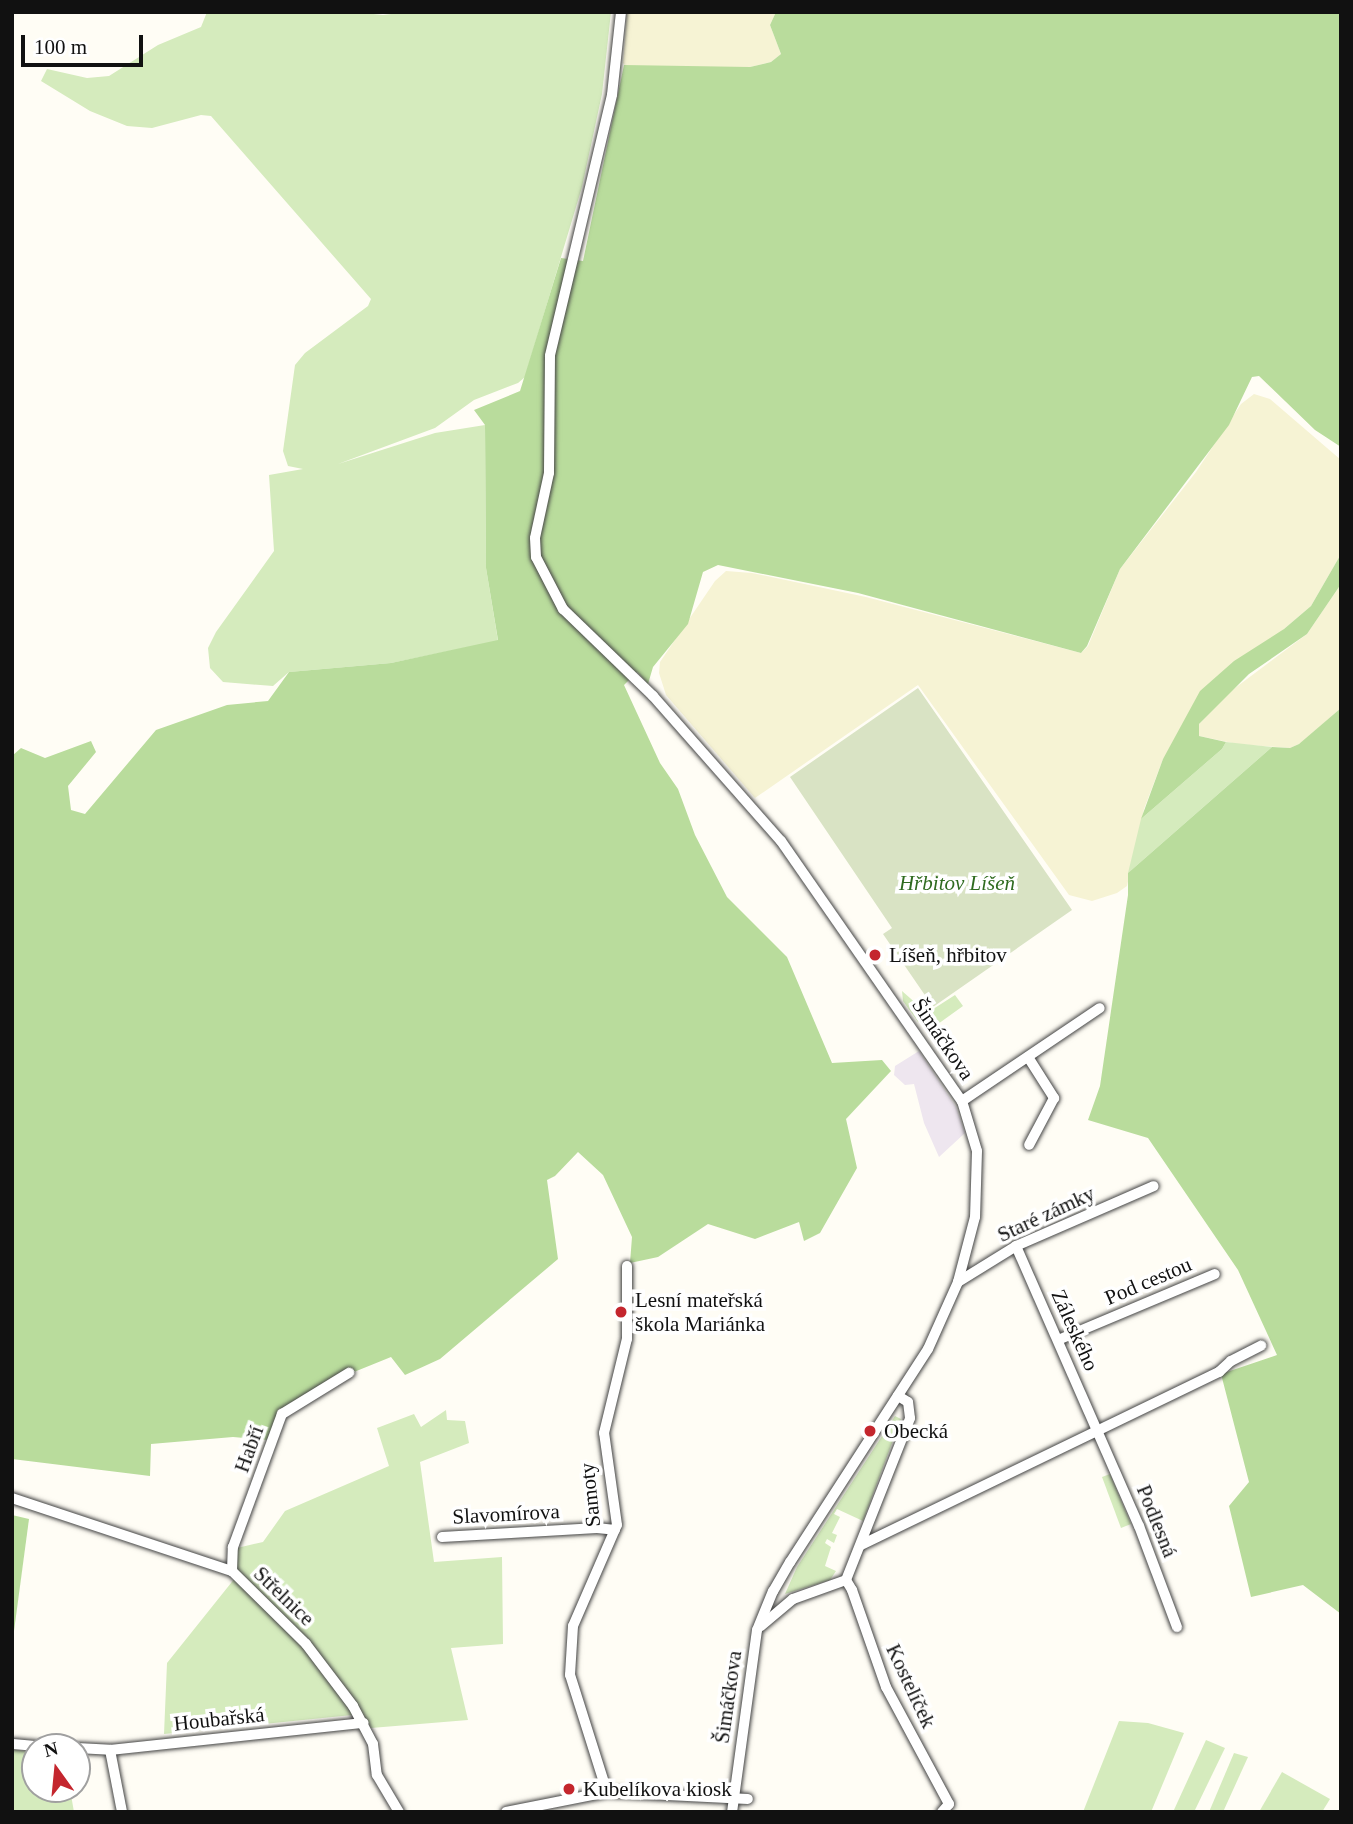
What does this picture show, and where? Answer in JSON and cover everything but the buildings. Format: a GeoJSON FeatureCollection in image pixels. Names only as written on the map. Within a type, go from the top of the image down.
{"type":"FeatureCollection","features":[{"type":"Feature","properties":{"kind":"street","name":"Šimáčkova"},"geometry":{"type":"LineString","coordinates":[[621,12],[611,95],[550,356],[549,472],[535,538],[540,567],[563,609],[645,688],[781,841],[962,1101],[978,1151],[975,1217],[958,1282],[925,1355],[790,1562],[773,1591],[757,1630],[732,1812]]}},
{"type":"Feature","properties":{"kind":"street"},"geometry":{"type":"LineString","coordinates":[[962,1101],[1100,1008]]}},
{"type":"Feature","properties":{"kind":"street"},"geometry":{"type":"LineString","coordinates":[[1028,1057],[1054,1098],[1029,1145]]}},
{"type":"Feature","properties":{"kind":"street","name":"Staré zámky"},"geometry":{"type":"LineString","coordinates":[[958,1282],[1016,1246],[1154,1186]]}},
{"type":"Feature","properties":{"kind":"street","name":"Záleského"},"geometry":{"type":"LineString","coordinates":[[1016,1246],[1098,1430]]}},
{"type":"Feature","properties":{"kind":"street","name":"Samoty"},"geometry":{"type":"LineString","coordinates":[[607,1792],[570,1675],[573,1626],[615,1530],[616,1516],[604,1433],[627,1339],[627,1265]]}},
{"type":"Feature","properties":{"kind":"street","name":"Pod cestou"},"geometry":{"type":"LineString","coordinates":[[1058,1340],[1215,1274]]}},
{"type":"Feature","properties":{"kind":"street"},"geometry":{"type":"LineString","coordinates":[[861,1545],[1219,1372],[1231,1360],[1261,1346]]}},
{"type":"Feature","properties":{"kind":"street","name":"Habří"},"geometry":{"type":"LineString","coordinates":[[232,1571],[233,1546],[282,1414],[349,1373]]}},
{"type":"Feature","properties":{"kind":"street"},"geometry":{"type":"LineString","coordinates":[[846,1580],[910,1418],[908,1402],[898,1396]]}},
{"type":"Feature","properties":{"kind":"street","name":"Podlesná"},"geometry":{"type":"LineString","coordinates":[[1098,1430],[1139,1526],[1177,1627]]}},
{"type":"Feature","properties":{"kind":"street","name":"Střelnice"},"geometry":{"type":"LineString","coordinates":[[12,1498],[232,1571],[306,1644],[364,1723],[375,1751],[377,1776],[400,1812]]}},
{"type":"Feature","properties":{"kind":"street","name":"Slavomírova"},"geometry":{"type":"LineString","coordinates":[[442,1537],[597,1528],[615,1530]]}},
{"type":"Feature","properties":{"kind":"street","name":"Šimáčkova"},"geometry":{"type":"LineString","coordinates":[[757,1630],[793,1599],[846,1580]]}},
{"type":"Feature","properties":{"kind":"street","name":"Kostelíček"},"geometry":{"type":"LineString","coordinates":[[846,1580],[852,1590],[886,1687],[946,1808]]}},
{"type":"Feature","properties":{"kind":"street","name":"Houbařská"},"geometry":{"type":"LineString","coordinates":[[91,1749],[110,1750],[364,1723]]}},
{"type":"Feature","properties":{"kind":"street"},"geometry":{"type":"LineString","coordinates":[[110,1750],[122,1812]]}},
{"type":"Feature","properties":{"kind":"street"},"geometry":{"type":"LineString","coordinates":[[506,1812],[607,1792],[748,1799]]}},
{"type":"Feature","properties":{"kind":"shaded area"},"geometry":{"type":"Polygon","coordinates":[[[627,12],[776,12],[770,25],[781,54],[771,62],[750,67],[626,67],[623,63],[627,12]]]}},
{"type":"Feature","properties":{"kind":"shaded area"},"geometry":{"type":"Polygon","coordinates":[[[1254,394],[1270,399],[1341,460],[1341,554],[1311,606],[1284,629],[1163,759],[1144,809],[1127,886],[1117,893],[1092,901],[1069,895],[918,685],[755,798],[666,695],[659,673],[660,662],[715,581],[726,571],[752,573],[866,597],[1081,653],[1088,646],[1120,569],[1196,472],[1241,404],[1254,394]]]}},
{"type":"Feature","properties":{"kind":"shaded area"},"geometry":{"type":"Polygon","coordinates":[[[1341,584],[1341,708],[1301,743],[1290,748],[1237,744],[1199,736],[1199,724],[1227,694],[1307,634],[1341,584]]]}},
{"type":"Feature","properties":{"kind":"shaded area"},"geometry":{"type":"Polygon","coordinates":[[[919,1051],[956,1107],[965,1133],[939,1157],[924,1123],[914,1084],[905,1085],[894,1075],[895,1066],[919,1051]]]}},
{"type":"Feature","properties":{"kind":"green space"},"geometry":{"type":"Polygon","coordinates":[[[207,12],[354,12],[383,15],[407,12],[611,12],[602,94],[582,187],[525,377],[518,383],[474,400],[435,428],[338,464],[435,433],[485,425],[486,568],[498,641],[391,663],[289,672],[273,686],[223,682],[210,668],[208,648],[216,632],[274,551],[269,475],[303,469],[288,466],[283,451],[295,365],[305,353],[368,306],[371,299],[211,116],[201,115],[152,128],[127,126],[90,111],[41,81],[47,69],[87,78],[109,76],[158,45],[201,27],[207,12]]]}},
{"type":"Feature","properties":{"kind":"green space"},"geometry":{"type":"Polygon","coordinates":[[[776,12],[1341,12],[1341,447],[1315,430],[1259,376],[1252,377],[1229,425],[1120,569],[1087,646],[1081,653],[858,593],[718,565],[703,572],[688,624],[653,667],[648,684],[637,672],[624,685],[660,763],[678,789],[695,835],[727,897],[787,957],[832,1063],[882,1060],[891,1071],[846,1119],[857,1168],[820,1233],[804,1241],[799,1222],[755,1239],[708,1224],[658,1257],[630,1263],[632,1237],[603,1175],[578,1152],[555,1176],[547,1180],[558,1259],[440,1359],[405,1375],[391,1357],[354,1372],[338,1374],[278,1412],[268,1440],[233,1437],[151,1444],[150,1476],[12,1459],[12,756],[21,748],[45,758],[91,741],[96,752],[68,786],[71,810],[85,814],[156,730],[227,705],[268,701],[289,672],[391,663],[498,640],[486,568],[485,425],[474,410],[520,391],[561,258],[583,261],[624,65],[750,67],[771,62],[781,54],[770,25],[776,12]]]}},
{"type":"Feature","properties":{"kind":"green space"},"geometry":{"type":"Polygon","coordinates":[[[1341,554],[1341,584],[1307,634],[1249,674],[1199,724],[1199,736],[1226,742],[1222,749],[1141,819],[1163,759],[1200,691],[1234,661],[1284,629],[1311,606],[1341,554]]]}},
{"type":"Feature","properties":{"kind":"green space","name":"Hřbitov Líšeň"},"geometry":{"type":"Polygon","coordinates":[[[918,688],[1072,910],[933,1007],[883,934],[892,928],[790,777],[918,688]]]}},
{"type":"Feature","properties":{"kind":"green space"},"geometry":{"type":"Polygon","coordinates":[[[1341,708],[1341,1614],[1303,1585],[1251,1597],[1229,1506],[1249,1482],[1221,1374],[1277,1355],[1238,1270],[1148,1138],[1088,1120],[1100,1086],[1128,895],[1128,873],[1272,747],[1290,748],[1299,744],[1341,708]]]}},
{"type":"Feature","properties":{"kind":"green space"},"geometry":{"type":"Polygon","coordinates":[[[1226,742],[1272,747],[1128,873],[1141,819],[1222,749],[1226,742]]]}},
{"type":"Feature","properties":{"kind":"green space"},"geometry":{"type":"Polygon","coordinates":[[[902,991],[927,1013],[955,995],[963,1006],[931,1029],[923,1019],[918,1022],[903,1001],[902,991]]]}},
{"type":"Feature","properties":{"kind":"green space"},"geometry":{"type":"Polygon","coordinates":[[[446,1410],[447,1420],[465,1421],[469,1443],[420,1462],[434,1562],[502,1557],[503,1644],[451,1648],[468,1720],[371,1728],[362,1714],[164,1734],[167,1663],[235,1578],[237,1548],[263,1542],[285,1511],[389,1466],[377,1428],[414,1414],[421,1427],[446,1410]]]}},
{"type":"Feature","properties":{"kind":"green space"},"geometry":{"type":"Polygon","coordinates":[[[895,1416],[901,1419],[863,1521],[837,1509],[834,1514],[840,1517],[832,1533],[837,1535],[834,1543],[827,1539],[825,1543],[831,1547],[825,1566],[836,1571],[830,1580],[785,1594],[797,1567],[895,1416]]]}},
{"type":"Feature","properties":{"kind":"green space"},"geometry":{"type":"Polygon","coordinates":[[[1110,1474],[1131,1524],[1121,1528],[1102,1477],[1110,1474]]]}},
{"type":"Feature","properties":{"kind":"green space"},"geometry":{"type":"Polygon","coordinates":[[[12,1515],[29,1519],[12,1646],[12,1515]]]}},
{"type":"Feature","properties":{"kind":"green space"},"geometry":{"type":"Polygon","coordinates":[[[1119,1721],[1148,1723],[1184,1733],[1151,1812],[1083,1812],[1119,1721]]]}},
{"type":"Feature","properties":{"kind":"green space"},"geometry":{"type":"Polygon","coordinates":[[[1206,1740],[1225,1748],[1194,1812],[1173,1812],[1206,1740]]]}},
{"type":"Feature","properties":{"kind":"green space"},"geometry":{"type":"Polygon","coordinates":[[[12,1749],[21,1751],[21,1803],[72,1803],[74,1812],[12,1812],[12,1749]]]}},
{"type":"Feature","properties":{"kind":"green space"},"geometry":{"type":"Polygon","coordinates":[[[1234,1753],[1248,1757],[1223,1812],[1209,1812],[1234,1753]]]}},
{"type":"Feature","properties":{"kind":"green space"},"geometry":{"type":"Polygon","coordinates":[[[1282,1772],[1330,1799],[1322,1812],[1259,1812],[1282,1772]]]}},
{"type":"Feature","properties":{"kind":"place","name":"Líšeň, hřbitov"},"geometry":{"type":"Point","coordinates":[875,955]}},
{"type":"Feature","properties":{"kind":"place","name":"Lesní mateřská škola Mariánka"},"geometry":{"type":"Point","coordinates":[621,1312]}},
{"type":"Feature","properties":{"kind":"place","name":"Obecká"},"geometry":{"type":"Point","coordinates":[870,1431]}},
{"type":"Feature","properties":{"kind":"place","name":"Kubelíkova kiosk"},"geometry":{"type":"Point","coordinates":[569,1789]}}]}
